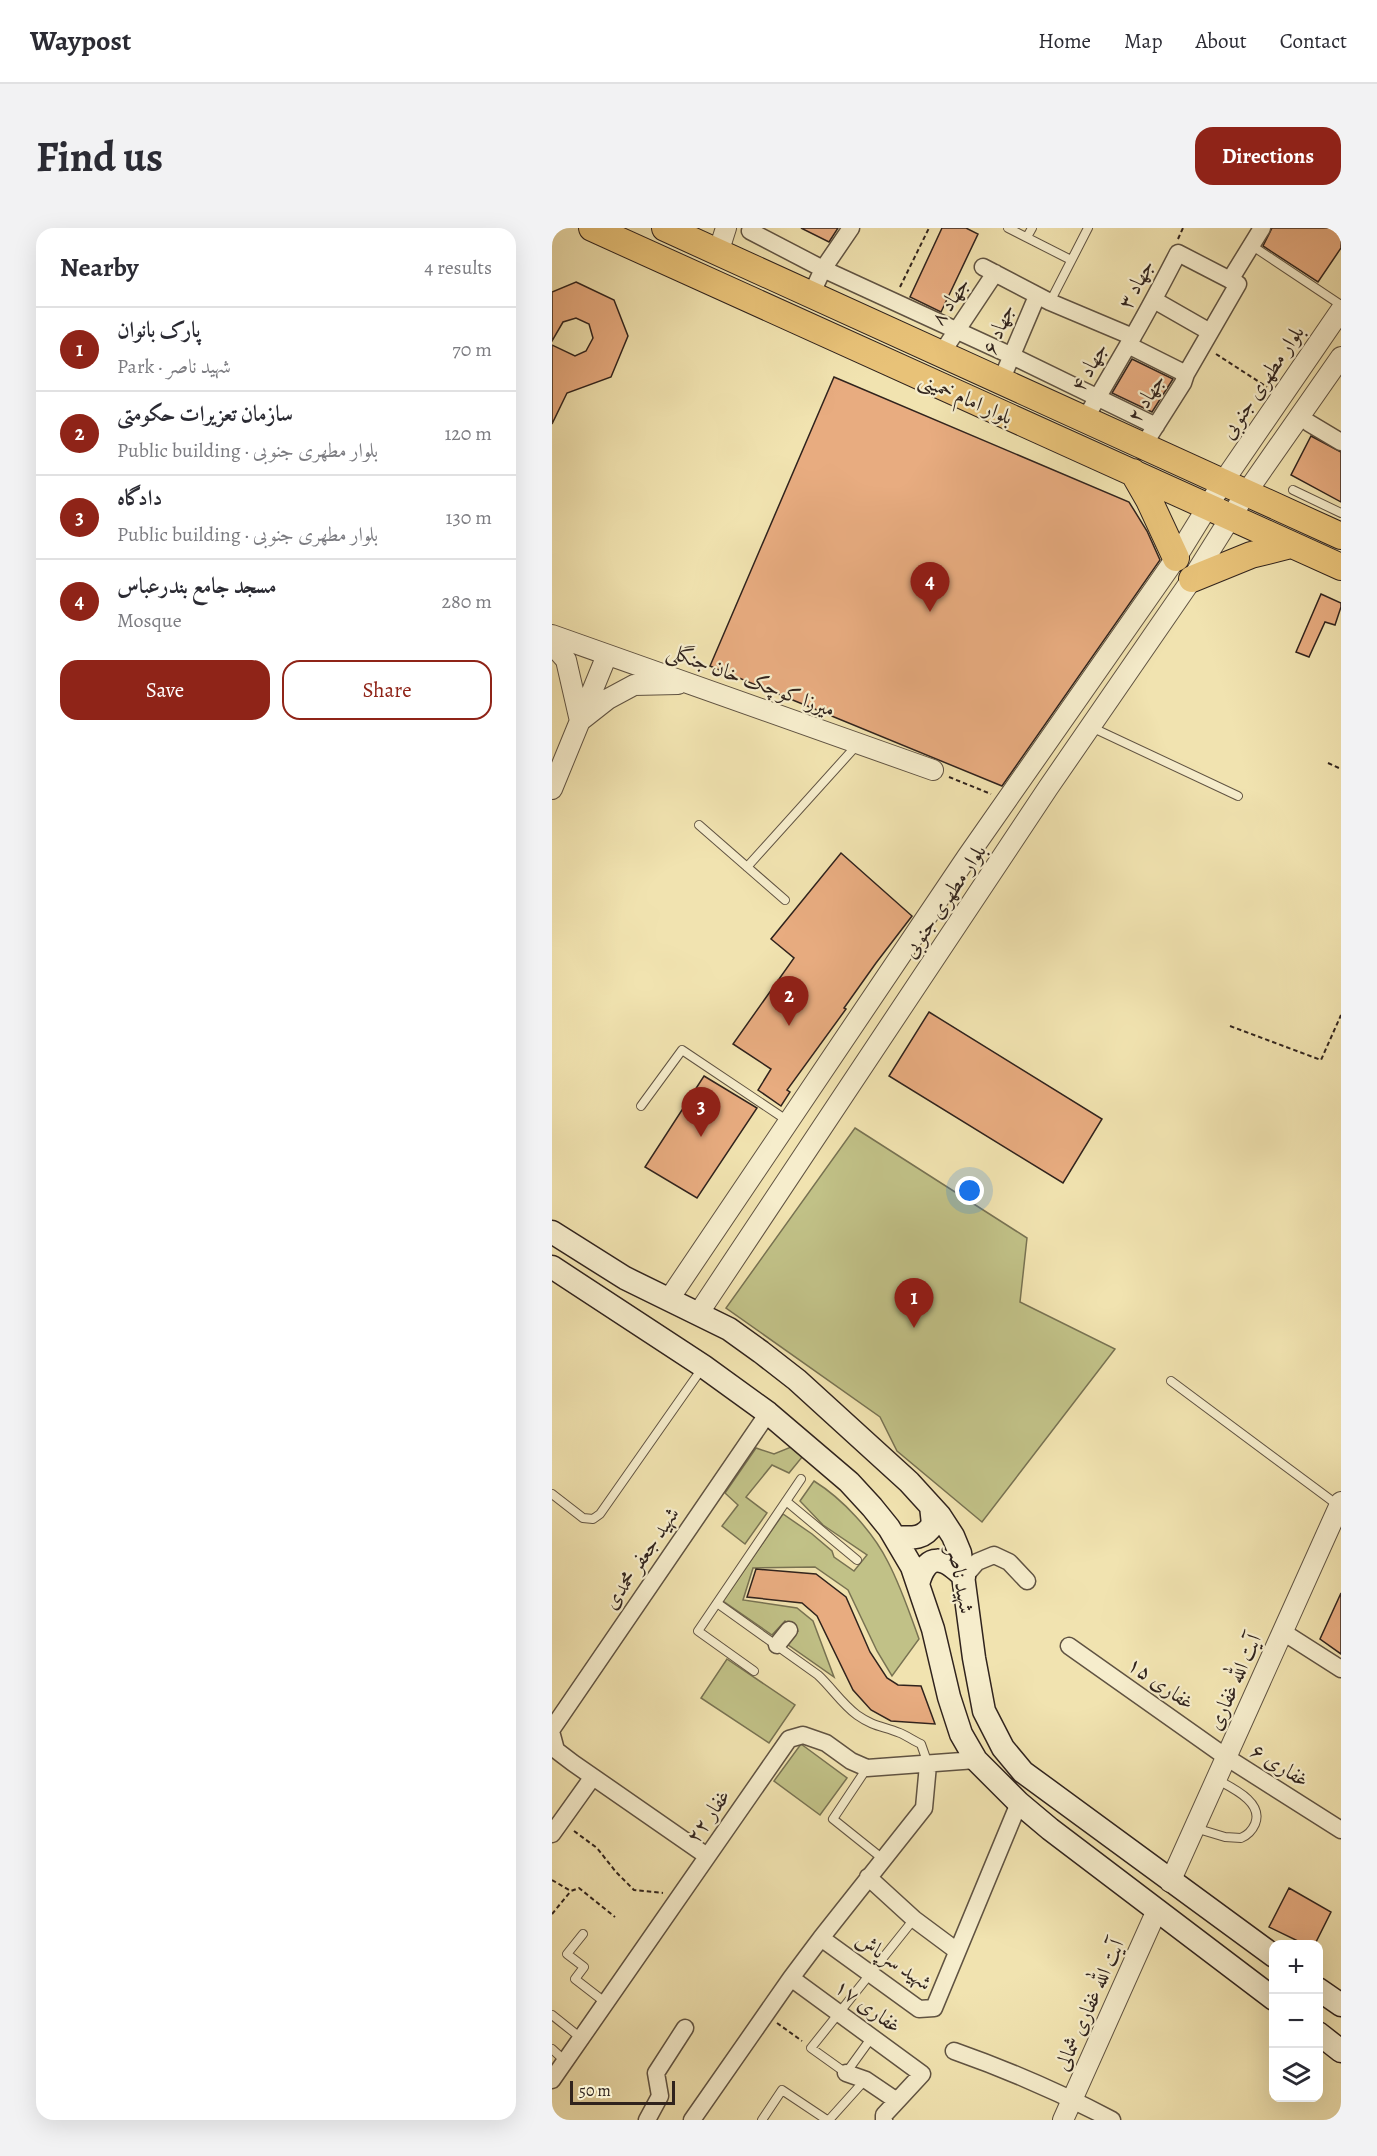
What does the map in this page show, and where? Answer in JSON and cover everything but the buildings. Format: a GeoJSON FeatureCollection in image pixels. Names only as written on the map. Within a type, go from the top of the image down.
{"type":"FeatureCollection","features":[{"type":"Feature","properties":{"kind":"main road","name":"بلوار امام خمینی"},"geometry":{"type":"LineString","coordinates":[[592,228],[1341,567]]}},
{"type":"Feature","properties":{"kind":"main road","name":"بلوار امام خمینی"},"geometry":{"type":"LineString","coordinates":[[683,231],[718,253],[1085,419],[1149,436],[1234,487],[1341,536]]}},
{"type":"Feature","properties":{"kind":"main road"},"geometry":{"type":"LineString","coordinates":[[1133,472],[1176,558]]}},
{"type":"Feature","properties":{"kind":"main road"},"geometry":{"type":"LineString","coordinates":[[1192,579],[1251,555],[1291,545]]}},
{"type":"Feature","properties":{"kind":"main road","name":"شهید ناصر"},"geometry":{"type":"LineString","coordinates":[[552,1232],[625,1278],[729,1329],[762,1352],[797,1380],[909,1482],[940,1516],[953,1536],[960,1553],[974,1658],[984,1711],[1004,1748],[1023,1772],[1269,1952]]}},
{"type":"Feature","properties":{"kind":"main road","name":"شهید ناصر"},"geometry":{"type":"LineString","coordinates":[[552,1267],[703,1366],[768,1413],[849,1482],[872,1506],[895,1537],[912,1567],[961,1734],[976,1760],[1019,1803],[1269,1995]]}},
{"type":"Feature","properties":{"kind":"main road"},"geometry":{"type":"LineString","coordinates":[[895,1537],[923,1536],[933,1524],[931,1506]]}},
{"type":"Feature","properties":{"kind":"main road"},"geometry":{"type":"LineString","coordinates":[[918,1584],[922,1570],[935,1560],[945,1561],[964,1577]]}},
{"type":"Feature","properties":{"kind":"main road"},"geometry":{"type":"LineString","coordinates":[[1323,1992],[1341,2005]]}},
{"type":"Feature","properties":{"kind":"main road"},"geometry":{"type":"LineString","coordinates":[[1323,2038],[1341,2051]]}},
{"type":"Feature","properties":{"kind":"street"},"geometry":{"type":"LineString","coordinates":[[718,253],[726,228]]}},
{"type":"Feature","properties":{"kind":"street"},"geometry":{"type":"LineString","coordinates":[[811,295],[823,269],[851,228]]}},
{"type":"Feature","properties":{"kind":"street","name":"جهاد ۲"},"geometry":{"type":"LineString","coordinates":[[1149,436],[1184,383],[1186,374],[1251,245],[1262,228]]}},
{"type":"Feature","properties":{"kind":"street"},"geometry":{"type":"LineString","coordinates":[[750,231],[823,269],[1098,397],[1149,436]]}},
{"type":"Feature","properties":{"kind":"street","name":"جهاد ۳"},"geometry":{"type":"LineString","coordinates":[[1130,341],[1178,253],[1234,282]]}},
{"type":"Feature","properties":{"kind":"street","name":"جهاد ۸"},"geometry":{"type":"LineString","coordinates":[[941,354],[957,331],[989,270],[1044,299]]}},
{"type":"Feature","properties":{"kind":"street"},"geometry":{"type":"LineString","coordinates":[[1044,299],[1130,341],[1186,374]]}},
{"type":"Feature","properties":{"kind":"street","name":"جهاد ۶"},"geometry":{"type":"LineString","coordinates":[[1001,381],[1010,355],[1044,299]]}},
{"type":"Feature","properties":{"kind":"street"},"geometry":{"type":"LineString","coordinates":[[1154,300],[1206,338]]}},
{"type":"Feature","properties":{"kind":"street","name":"بلوار مطهری جنوبی"},"geometry":{"type":"LineString","coordinates":[[1234,487],[1282,396],[1341,307]]}},
{"type":"Feature","properties":{"kind":"street","name":"جهاد ۴"},"geometry":{"type":"LineString","coordinates":[[1085,419],[1130,341]]}},
{"type":"Feature","properties":{"kind":"street"},"geometry":{"type":"LineString","coordinates":[[1219,511],[1234,487],[1341,357]]}},
{"type":"Feature","properties":{"kind":"street"},"geometry":{"type":"LineString","coordinates":[[1309,423],[1341,441]]}},
{"type":"Feature","properties":{"kind":"street","name":"بلوار مطهری جنوبی"},"geometry":{"type":"LineString","coordinates":[[669,1299],[1039,754],[1176,558],[1219,511]]}},
{"type":"Feature","properties":{"kind":"street","name":"بلوار مطهری جنوبی"},"geometry":{"type":"LineString","coordinates":[[698,1314],[1062,768],[1192,579],[1219,511]]}},
{"type":"Feature","properties":{"kind":"street","name":"میرزا کوچک خان جنگلی"},"geometry":{"type":"LineString","coordinates":[[552,635],[857,745],[933,770]]}},
{"type":"Feature","properties":{"kind":"street"},"geometry":{"type":"LineString","coordinates":[[552,644],[566,660],[580,721]]}},
{"type":"Feature","properties":{"kind":"street"},"geometry":{"type":"LineString","coordinates":[[552,789],[607,655]]}},
{"type":"Feature","properties":{"kind":"street"},"geometry":{"type":"LineString","coordinates":[[580,721],[608,699],[634,685],[693,684]]}},
{"type":"Feature","properties":{"kind":"street"},"geometry":{"type":"LineString","coordinates":[[1039,754],[1062,768]]}},
{"type":"Feature","properties":{"kind":"street"},"geometry":{"type":"LineString","coordinates":[[828,1063],[854,1080]]}},
{"type":"Feature","properties":{"kind":"street","name":"شهید جعفر محمدی"},"geometry":{"type":"LineString","coordinates":[[552,1729],[768,1413]]}},
{"type":"Feature","properties":{"kind":"street","name":"آیت الله غفاری"},"geometry":{"type":"LineString","coordinates":[[1170,1882],[1340,1504]]}},
{"type":"Feature","properties":{"kind":"street"},"geometry":{"type":"LineString","coordinates":[[964,1577],[977,1562],[994,1555],[1009,1562],[1027,1581]]}},
{"type":"Feature","properties":{"kind":"street"},"geometry":{"type":"LineString","coordinates":[[777,1645],[789,1630]]}},
{"type":"Feature","properties":{"kind":"street"},"geometry":{"type":"LineString","coordinates":[[1282,1632],[1341,1669]]}},
{"type":"Feature","properties":{"kind":"street","name":"غفاری ۱۵"},"geometry":{"type":"LineString","coordinates":[[1069,1646],[1226,1757]]}},
{"type":"Feature","properties":{"kind":"street"},"geometry":{"type":"LineString","coordinates":[[552,1735],[556,1750],[592,1778],[708,1856]]}},
{"type":"Feature","properties":{"kind":"street","name":"غفار ۲۲"},"geometry":{"type":"LineString","coordinates":[[552,2080],[789,1739],[803,1735],[826,1743],[851,1761],[867,1768]]}},
{"type":"Feature","properties":{"kind":"street","name":"غفاری ۶"},"geometry":{"type":"LineString","coordinates":[[1226,1757],[1341,1830]]}},
{"type":"Feature","properties":{"kind":"street"},"geometry":{"type":"LineString","coordinates":[[867,1768],[976,1760]]}},
{"type":"Feature","properties":{"kind":"street","name":"شهید سرپاش"},"geometry":{"type":"LineString","coordinates":[[928,1765],[924,1808],[821,1938],[919,2010],[934,2008],[1019,1803]]}},
{"type":"Feature","properties":{"kind":"street"},"geometry":{"type":"LineString","coordinates":[[556,1829],[592,1778]]}},
{"type":"Feature","properties":{"kind":"street"},"geometry":{"type":"LineString","coordinates":[[868,1877],[914,1919],[957,1952]]}},
{"type":"Feature","properties":{"kind":"street","name":"آیت الله غفاری شمالی"},"geometry":{"type":"LineString","coordinates":[[1064,2120],[1157,1910]]}},
{"type":"Feature","properties":{"kind":"street"},"geometry":{"type":"LineString","coordinates":[[692,2120],[790,1978],[821,1938]]}},
{"type":"Feature","properties":{"kind":"street","name":"غفاری ۱۷"},"geometry":{"type":"LineString","coordinates":[[790,1978],[922,2074],[897,2101]]}},
{"type":"Feature","properties":{"kind":"street"},"geometry":{"type":"LineString","coordinates":[[647,2120],[660,2096],[656,2073],[685,2028]]}},
{"type":"Feature","properties":{"kind":"street"},"geometry":{"type":"LineString","coordinates":[[954,2051],[988,2063],[1073,2100],[1112,2120]]}},
{"type":"Feature","properties":{"kind":"street"},"geometry":{"type":"LineString","coordinates":[[846,2073],[866,2080],[897,2101],[884,2115],[884,2120]]}},
{"type":"Feature","properties":{"kind":"lane"},"geometry":{"type":"LineString","coordinates":[[1008,228],[1071,260]]}},
{"type":"Feature","properties":{"kind":"lane"},"geometry":{"type":"LineString","coordinates":[[1027,237],[1032,228]]}},
{"type":"Feature","properties":{"kind":"lane"},"geometry":{"type":"LineString","coordinates":[[1044,299],[1071,260],[1088,228]]}},
{"type":"Feature","properties":{"kind":"lane"},"geometry":{"type":"LineString","coordinates":[[1251,245],[1341,307]]}},
{"type":"Feature","properties":{"kind":"lane"},"geometry":{"type":"LineString","coordinates":[[1293,490],[1341,513]]}},
{"type":"Feature","properties":{"kind":"lane"},"geometry":{"type":"LineString","coordinates":[[1090,727],[1238,796]]}},
{"type":"Feature","properties":{"kind":"lane"},"geometry":{"type":"LineString","coordinates":[[747,867],[857,745]]}},
{"type":"Feature","properties":{"kind":"lane"},"geometry":{"type":"LineString","coordinates":[[699,825],[785,900]]}},
{"type":"Feature","properties":{"kind":"lane"},"geometry":{"type":"LineString","coordinates":[[641,1106],[682,1050],[788,1121]]}},
{"type":"Feature","properties":{"kind":"lane"},"geometry":{"type":"LineString","coordinates":[[552,1494],[583,1518],[593,1519],[600,1514],[703,1366]]}},
{"type":"Feature","properties":{"kind":"lane"},"geometry":{"type":"LineString","coordinates":[[1171,1381],[1340,1504]]}},
{"type":"Feature","properties":{"kind":"lane"},"geometry":{"type":"LineString","coordinates":[[754,1671],[698,1631],[801,1479]]}},
{"type":"Feature","properties":{"kind":"lane"},"geometry":{"type":"LineString","coordinates":[[786,1500],[856,1560]]}},
{"type":"Feature","properties":{"kind":"lane"},"geometry":{"type":"LineString","coordinates":[[717,1603],[818,1675],[833,1689],[844,1705],[859,1716],[878,1727],[900,1733],[921,1744],[928,1765]]}},
{"type":"Feature","properties":{"kind":"lane"},"geometry":{"type":"LineString","coordinates":[[867,1768],[833,1819],[883,1859]]}},
{"type":"Feature","properties":{"kind":"lane"},"geometry":{"type":"LineString","coordinates":[[1194,1828],[1225,1837],[1241,1838],[1249,1833],[1256,1822],[1256,1810],[1251,1802],[1216,1779]]}},
{"type":"Feature","properties":{"kind":"lane"},"geometry":{"type":"LineString","coordinates":[[872,2037],[846,2073],[811,2048],[914,1919]]}},
{"type":"Feature","properties":{"kind":"lane"},"geometry":{"type":"LineString","coordinates":[[583,1934],[567,1954],[584,1967],[576,1979],[606,2003]]}},
{"type":"Feature","properties":{"kind":"lane"},"geometry":{"type":"LineString","coordinates":[[552,2015],[581,2038]]}},
{"type":"Feature","properties":{"kind":"lane"},"geometry":{"type":"LineString","coordinates":[[552,2049],[565,2061]]}},
{"type":"Feature","properties":{"kind":"lane"},"geometry":{"type":"LineString","coordinates":[[762,2120],[782,2090],[828,2120],[866,2080]]}},
{"type":"Feature","properties":{"kind":"path"},"geometry":{"type":"LineString","coordinates":[[893,301],[929,228]]}},
{"type":"Feature","properties":{"kind":"path"},"geometry":{"type":"LineString","coordinates":[[1206,338],[1282,396]]}},
{"type":"Feature","properties":{"kind":"path"},"geometry":{"type":"LineString","coordinates":[[1328,763],[1341,769]]}},
{"type":"Feature","properties":{"kind":"path"},"geometry":{"type":"LineString","coordinates":[[933,770],[1007,802]]}},
{"type":"Feature","properties":{"kind":"path"},"geometry":{"type":"LineString","coordinates":[[1230,1026],[1321,1060],[1341,1016]]}},
{"type":"Feature","properties":{"kind":"path"},"geometry":{"type":"LineString","coordinates":[[556,1829],[577,1833],[597,1848],[634,1890],[681,1894]]}},
{"type":"Feature","properties":{"kind":"path"},"geometry":{"type":"LineString","coordinates":[[552,1880],[571,1891]]}},
{"type":"Feature","properties":{"kind":"path"},"geometry":{"type":"LineString","coordinates":[[552,1914],[571,1891],[579,1888],[615,1917]]}},
{"type":"Feature","properties":{"kind":"path"},"geometry":{"type":"LineString","coordinates":[[765,2015],[811,2048]]}},
{"type":"Feature","properties":{"kind":"green space"},"geometry":{"type":"Polygon","coordinates":[[[855,1128],[1027,1238],[1020,1302],[1115,1349],[982,1522],[897,1451],[880,1417],[726,1308],[855,1128]]]}},
{"type":"Feature","properties":{"kind":"green space"},"geometry":{"type":"Polygon","coordinates":[[[791,1447],[803,1456],[789,1473],[772,1465],[746,1497],[767,1513],[745,1544],[722,1526],[738,1505],[725,1493],[756,1448],[774,1454],[791,1447]]]}},
{"type":"Feature","properties":{"kind":"green space"},"geometry":{"type":"Polygon","coordinates":[[[814,1481],[836,1497],[866,1528],[882,1551],[901,1591],[919,1639],[892,1676],[877,1651],[848,1590],[815,1567],[753,1568],[743,1600],[797,1608],[813,1621],[834,1677],[787,1644],[798,1631],[785,1621],[772,1635],[723,1601],[783,1514],[812,1534],[832,1551],[834,1557],[854,1571],[867,1555],[823,1525],[800,1501],[814,1481]]]}},
{"type":"Feature","properties":{"kind":"green space"},"geometry":{"type":"Polygon","coordinates":[[[727,1659],[795,1705],[769,1743],[701,1698],[727,1659]]]}},
{"type":"Feature","properties":{"kind":"green space"},"geometry":{"type":"Polygon","coordinates":[[[801,1744],[847,1778],[820,1815],[774,1781],[801,1744]]]}},
{"type":"Feature","properties":{"kind":"place","name":"مسجد جامع بندرعباس"},"geometry":{"type":"Point","coordinates":[930,612]}},
{"type":"Feature","properties":{"kind":"place","name":"سازمان تعزیرات حکومتی"},"geometry":{"type":"Point","coordinates":[789,1026]}},
{"type":"Feature","properties":{"kind":"place","name":"دادگاه"},"geometry":{"type":"Point","coordinates":[701,1137]}},
{"type":"Feature","properties":{"kind":"place","name":"پارک بانوان"},"geometry":{"type":"Point","coordinates":[914,1328]}}]}
